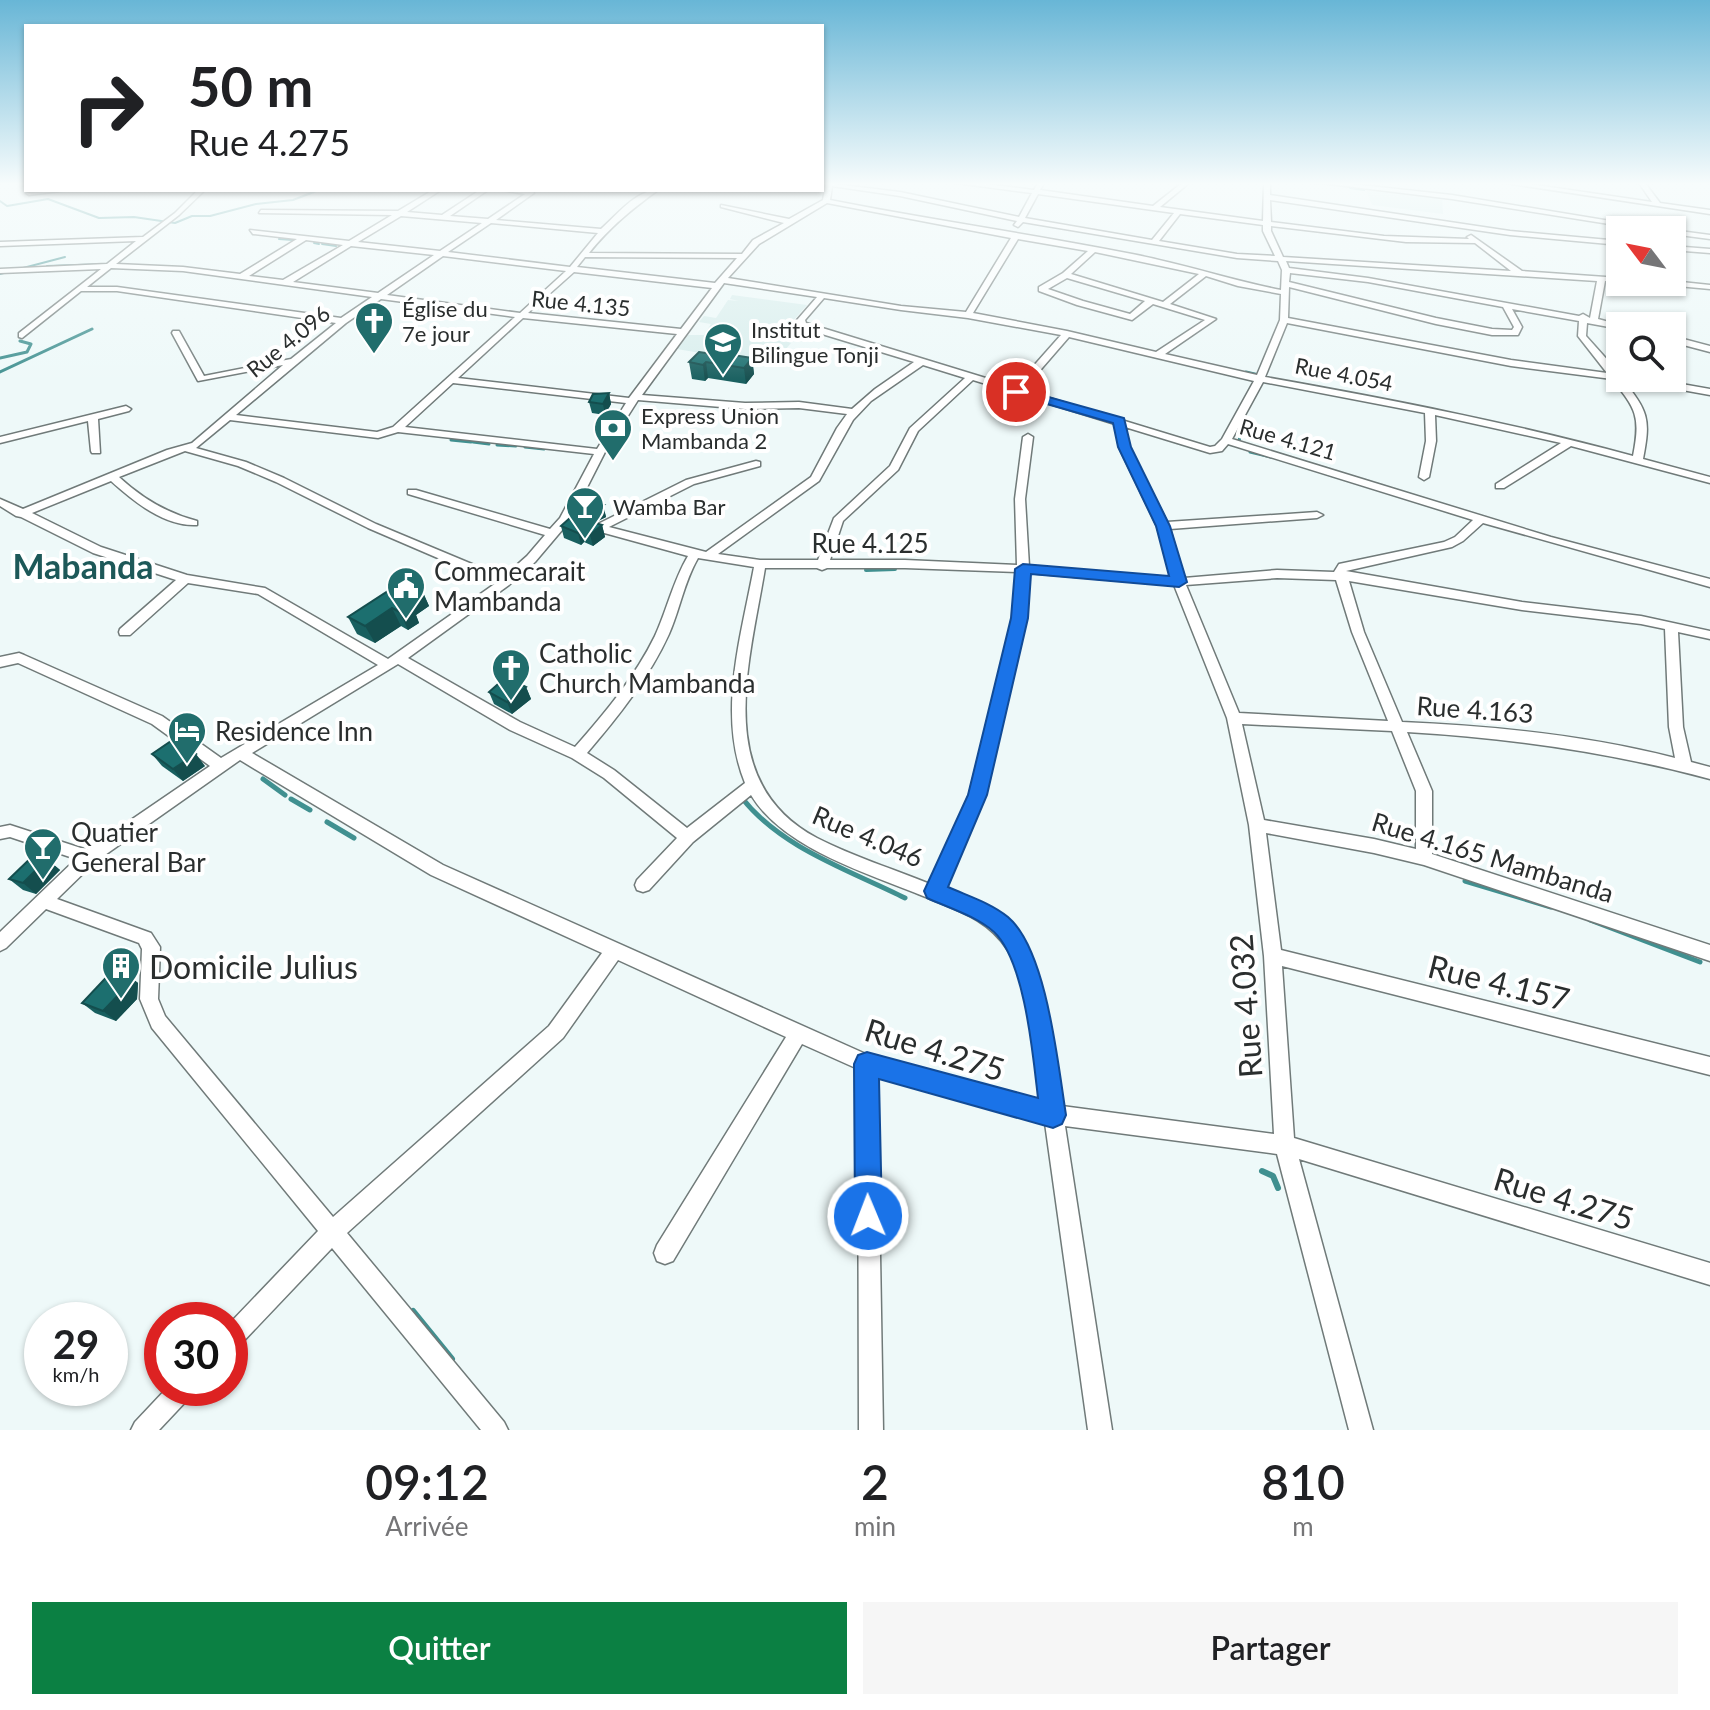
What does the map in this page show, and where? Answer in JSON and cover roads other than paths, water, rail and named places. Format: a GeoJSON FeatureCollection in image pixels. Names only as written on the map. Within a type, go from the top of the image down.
{"type":"FeatureCollection","features":[{"type":"Feature","properties":{"kind":"street"},"geometry":{"type":"LineString","coordinates":[[22,335],[129,250]]}},
{"type":"Feature","properties":{"kind":"street"},"geometry":{"type":"LineString","coordinates":[[240,278],[286,250]]}},
{"type":"Feature","properties":{"kind":"street"},"geometry":{"type":"LineString","coordinates":[[283,284],[339,250]]}},
{"type":"Feature","properties":{"kind":"street","name":"Rue 4.054"},"geometry":{"type":"LineString","coordinates":[[392,250],[720,283],[968,315],[1570,442],[1710,480]]}},
{"type":"Feature","properties":{"kind":"street","name":"Rue 4.096"},"geometry":{"type":"LineString","coordinates":[[229,417],[343,321],[450,250]]}},
{"type":"Feature","properties":{"kind":"street"},"geometry":{"type":"LineString","coordinates":[[397,429],[571,270],[589,250]]}},
{"type":"Feature","properties":{"kind":"street"},"geometry":{"type":"LineString","coordinates":[[0,943],[89,857],[240,753],[393,661],[505,582],[565,519],[600,452],[634,399],[682,332],[748,250]]}},
{"type":"Feature","properties":{"kind":"street"},"geometry":{"type":"LineString","coordinates":[[968,315],[1005,250]]}},
{"type":"Feature","properties":{"kind":"street"},"geometry":{"type":"LineString","coordinates":[[1093,250],[1066,275],[1042,289],[1132,317],[1152,300]]}},
{"type":"Feature","properties":{"kind":"street"},"geometry":{"type":"LineString","coordinates":[[1097,250],[1205,273],[1238,284],[1286,288],[1436,321],[1492,332],[1515,333],[1518,327],[1505,304]]}},
{"type":"Feature","properties":{"kind":"street"},"geometry":{"type":"LineString","coordinates":[[1200,250],[1606,323]]}},
{"type":"Feature","properties":{"kind":"street"},"geometry":{"type":"LineString","coordinates":[[1226,440],[1260,379],[1284,320],[1285,265],[1275,250]]}},
{"type":"Feature","properties":{"kind":"street"},"geometry":{"type":"LineString","coordinates":[[1487,250],[1518,272]]}},
{"type":"Feature","properties":{"kind":"street"},"geometry":{"type":"LineString","coordinates":[[585,255],[742,256]]}},
{"type":"Feature","properties":{"kind":"street"},"geometry":{"type":"LineString","coordinates":[[1285,265],[1518,272],[1606,278]]}},
{"type":"Feature","properties":{"kind":"street","name":"Rue 4.135"},"geometry":{"type":"LineString","coordinates":[[0,271],[107,266],[183,269],[519,315],[682,332]]}},
{"type":"Feature","properties":{"kind":"street"},"geometry":{"type":"LineString","coordinates":[[1165,304],[1205,273]]}},
{"type":"Feature","properties":{"kind":"street"},"geometry":{"type":"LineString","coordinates":[[1066,275],[1212,320],[1159,354]]}},
{"type":"Feature","properties":{"kind":"street"},"geometry":{"type":"LineString","coordinates":[[1594,320],[1602,278]]}},
{"type":"Feature","properties":{"kind":"street"},"geometry":{"type":"LineString","coordinates":[[1686,285],[1710,287]]}},
{"type":"Feature","properties":{"kind":"street"},"geometry":{"type":"LineString","coordinates":[[79,289],[117,289],[343,321]]}},
{"type":"Feature","properties":{"kind":"street","name":"Rue 4.121"},"geometry":{"type":"LineString","coordinates":[[822,296],[801,320],[802,325],[1210,450],[1218,449],[1226,440],[1481,519],[1710,583]]}},
{"type":"Feature","properties":{"kind":"street"},"geometry":{"type":"LineString","coordinates":[[1583,317],[1582,336],[1606,363]]}},
{"type":"Feature","properties":{"kind":"street"},"geometry":{"type":"LineString","coordinates":[[1284,320],[1523,365],[1606,375]]}},
{"type":"Feature","properties":{"kind":"street"},"geometry":{"type":"LineString","coordinates":[[176,333],[201,379],[294,360]]}},
{"type":"Feature","properties":{"kind":"street"},"geometry":{"type":"LineString","coordinates":[[1016,392],[1067,334]]}},
{"type":"Feature","properties":{"kind":"street"},"geometry":{"type":"LineString","coordinates":[[1693,344],[1710,334]]}},
{"type":"Feature","properties":{"kind":"street"},"geometry":{"type":"LineString","coordinates":[[1686,342],[1710,349]]}},
{"type":"Feature","properties":{"kind":"street"},"geometry":{"type":"LineString","coordinates":[[577,754],[617,710],[660,639],[680,579],[702,555],[815,479],[827,462],[842,427],[854,412],[921,362]]}},
{"type":"Feature","properties":{"kind":"street"},"geometry":{"type":"LineString","coordinates":[[822,566],[838,520],[894,468],[914,430],[970,378]]}},
{"type":"Feature","properties":{"kind":"street"},"geometry":{"type":"LineString","coordinates":[[451,380],[634,399],[745,406],[799,405],[854,412]]}},
{"type":"Feature","properties":{"kind":"street"},"geometry":{"type":"LineString","coordinates":[[1686,388],[1710,392]]}},
{"type":"Feature","properties":{"kind":"street"},"geometry":{"type":"LineString","coordinates":[[1628,392],[1641,411],[1643,433],[1638,459]]}},
{"type":"Feature","properties":{"kind":"street"},"geometry":{"type":"LineString","coordinates":[[0,440],[126,409]]}},
{"type":"Feature","properties":{"kind":"street"},"geometry":{"type":"LineString","coordinates":[[1424,477],[1430,450],[1430,411]]}},
{"type":"Feature","properties":{"kind":"street"},"geometry":{"type":"LineString","coordinates":[[93,417],[96,451]]}},
{"type":"Feature","properties":{"kind":"street"},"geometry":{"type":"LineString","coordinates":[[188,449],[229,417]]}},
{"type":"Feature","properties":{"kind":"street","name":"Rue 4.096"},"geometry":{"type":"LineString","coordinates":[[229,417],[378,435],[397,429],[600,452]]}},
{"type":"Feature","properties":{"kind":"street","name":"Rue 4.032"},"geometry":{"type":"LineString","coordinates":[[1119,421],[1129,458],[1163,526],[1179,582],[1234,718],[1257,825],[1273,956],[1285,1145],[1361,1430]]}},
{"type":"Feature","properties":{"kind":"street"},"geometry":{"type":"LineString","coordinates":[[935,891],[977,795],[1019,618],[1023,569],[1020,499],[1028,437]]}},
{"type":"Feature","properties":{"kind":"street"},"geometry":{"type":"LineString","coordinates":[[1500,486],[1570,442]]}},
{"type":"Feature","properties":{"kind":"street"},"geometry":{"type":"LineString","coordinates":[[20,514],[171,452],[188,449],[255,469],[377,528],[505,582]]}},
{"type":"Feature","properties":{"kind":"street"},"geometry":{"type":"LineString","coordinates":[[599,528],[690,482],[756,464]]}},
{"type":"Feature","properties":{"kind":"street"},"geometry":{"type":"LineString","coordinates":[[112,476],[135,498],[159,514],[193,523]]}},
{"type":"Feature","properties":{"kind":"street"},"geometry":{"type":"LineString","coordinates":[[412,492],[554,534]]}},
{"type":"Feature","properties":{"kind":"street"},"geometry":{"type":"LineString","coordinates":[[0,502],[97,550],[185,579],[261,591],[515,726],[577,754],[609,774],[687,837]]}},
{"type":"Feature","properties":{"kind":"street"},"geometry":{"type":"LineString","coordinates":[[1163,526],[1317,515]]}},
{"type":"Feature","properties":{"kind":"street","name":"Rue 4.125"},"geometry":{"type":"LineString","coordinates":[[565,519],[702,555],[760,564],[905,564],[1023,569],[1179,582],[1277,574],[1342,576],[1522,606],[1671,625],[1710,635]]}},
{"type":"Feature","properties":{"kind":"street"},"geometry":{"type":"LineString","coordinates":[[1424,858],[1424,791],[1358,632],[1342,576],[1343,567],[1448,545],[1481,519]]}},
{"type":"Feature","properties":{"kind":"street","name":"Rue 4.046"},"geometry":{"type":"LineString","coordinates":[[760,564],[739,699],[739,746],[752,786],[763,802],[790,828],[811,842],[983,913],[1002,925],[1018,948],[1039,1015],[1100,1430]]}},
{"type":"Feature","properties":{"kind":"street"},"geometry":{"type":"LineString","coordinates":[[125,632],[185,579]]}},
{"type":"Feature","properties":{"kind":"street"},"geometry":{"type":"LineString","coordinates":[[1671,625],[1676,727],[1684,765]]}},
{"type":"Feature","properties":{"kind":"street"},"geometry":{"type":"LineString","coordinates":[[0,662],[19,658],[157,720],[221,766]]}},
{"type":"Feature","properties":{"kind":"street","name":"Rue 4.163"},"geometry":{"type":"LineString","coordinates":[[1234,718],[1544,738],[1684,765],[1710,773]]}},
{"type":"Feature","properties":{"kind":"street","name":"Rue 4.275"},"geometry":{"type":"LineString","coordinates":[[240,753],[437,870],[867,1064],[1053,1115],[1285,1145],[1710,1274]]}},
{"type":"Feature","properties":{"kind":"street"},"geometry":{"type":"LineString","coordinates":[[643,885],[687,837],[752,786]]}},
{"type":"Feature","properties":{"kind":"street","name":"Rue 4.165 Mambanda"},"geometry":{"type":"LineString","coordinates":[[1257,825],[1424,858],[1710,953]]}},
{"type":"Feature","properties":{"kind":"street"},"geometry":{"type":"LineString","coordinates":[[3,829],[89,857]]}},
{"type":"Feature","properties":{"kind":"street"},"geometry":{"type":"LineString","coordinates":[[43,901],[145,938],[151,947],[149,999],[158,1022],[496,1430]]}},
{"type":"Feature","properties":{"kind":"street"},"geometry":{"type":"LineString","coordinates":[[248,1320],[332,1232],[556,1032],[614,951]]}},
{"type":"Feature","properties":{"kind":"street","name":"Rue 4.157"},"geometry":{"type":"LineString","coordinates":[[1273,956],[1710,1066]]}},
{"type":"Feature","properties":{"kind":"street"},"geometry":{"type":"LineString","coordinates":[[665,1253],[799,1032]]}},
{"type":"Feature","properties":{"kind":"street"},"geometry":{"type":"LineString","coordinates":[[867,1064],[871,1430]]}},
{"type":"Feature","properties":{"kind":"street"},"geometry":{"type":"LineString","coordinates":[[143,1430],[166,1406]]}},
{"type":"Feature","properties":{"kind":"waterway"},"geometry":{"type":"LineString","coordinates":[[0,274],[65,257]]}},
{"type":"Feature","properties":{"kind":"waterway"},"geometry":{"type":"LineString","coordinates":[[47,266],[107,264]]}},
{"type":"Feature","properties":{"kind":"waterway"},"geometry":{"type":"LineString","coordinates":[[0,372],[92,329]]}},
{"type":"Feature","properties":{"kind":"waterway"},"geometry":{"type":"LineString","coordinates":[[0,358],[27,352],[31,344],[20,341]]}},
{"type":"Feature","properties":{"kind":"waterway"},"geometry":{"type":"LineString","coordinates":[[1246,372],[1259,375]]}},
{"type":"Feature","properties":{"kind":"waterway"},"geometry":{"type":"LineString","coordinates":[[1239,445],[1240,431]]}},
{"type":"Feature","properties":{"kind":"waterway"},"geometry":{"type":"LineString","coordinates":[[451,440],[471,442]]}},
{"type":"Feature","properties":{"kind":"waterway"},"geometry":{"type":"LineString","coordinates":[[473,442],[489,444]]}},
{"type":"Feature","properties":{"kind":"waterway"},"geometry":{"type":"LineString","coordinates":[[497,445],[516,446]]}},
{"type":"Feature","properties":{"kind":"waterway"},"geometry":{"type":"LineString","coordinates":[[525,447],[544,449]]}},
{"type":"Feature","properties":{"kind":"waterway"},"geometry":{"type":"LineString","coordinates":[[1250,452],[1271,457]]}},
{"type":"Feature","properties":{"kind":"waterway"},"geometry":{"type":"LineString","coordinates":[[866,570],[895,569]]}},
{"type":"Feature","properties":{"kind":"waterway"},"geometry":{"type":"LineString","coordinates":[[263,779],[285,795]]}},
{"type":"Feature","properties":{"kind":"waterway"},"geometry":{"type":"LineString","coordinates":[[742,798],[758,816],[796,844],[905,898]]}},
{"type":"Feature","properties":{"kind":"waterway"},"geometry":{"type":"LineString","coordinates":[[291,799],[310,810]]}},
{"type":"Feature","properties":{"kind":"waterway"},"geometry":{"type":"LineString","coordinates":[[327,822],[354,838]]}},
{"type":"Feature","properties":{"kind":"waterway"},"geometry":{"type":"LineString","coordinates":[[1465,881],[1551,907]]}},
{"type":"Feature","properties":{"kind":"waterway"},"geometry":{"type":"LineString","coordinates":[[1590,920],[1700,962]]}},
{"type":"Feature","properties":{"kind":"waterway"},"geometry":{"type":"LineString","coordinates":[[1262,1171],[1273,1176],[1278,1188]]}},
{"type":"Feature","properties":{"kind":"waterway"},"geometry":{"type":"LineString","coordinates":[[413,1311],[452,1359]]}},
{"type":"Feature","properties":{"kind":"place","name":"Église du 7e jour"},"geometry":{"type":"Point","coordinates":[374,355]}},
{"type":"Feature","properties":{"kind":"place","name":"Institut Bilingue Tonji"},"geometry":{"type":"Point","coordinates":[723,376]}},
{"type":"Feature","properties":{"kind":"place","name":"Express Union Mambanda 2"},"geometry":{"type":"Point","coordinates":[613,462]}},
{"type":"Feature","properties":{"kind":"place","name":"Wamba Bar"},"geometry":{"type":"Point","coordinates":[585,540]}},
{"type":"Feature","properties":{"kind":"place","name":"Commecarait Mambanda"},"geometry":{"type":"Point","coordinates":[406,620]}},
{"type":"Feature","properties":{"kind":"place","name":"Catholic Church Mambanda"},"geometry":{"type":"Point","coordinates":[511,702]}},
{"type":"Feature","properties":{"kind":"place","name":"Residence Inn"},"geometry":{"type":"Point","coordinates":[187,765]}},
{"type":"Feature","properties":{"kind":"place","name":"Quatier General Bar"},"geometry":{"type":"Point","coordinates":[43,881]}},
{"type":"Feature","properties":{"kind":"place","name":"Domicile Julius"},"geometry":{"type":"Point","coordinates":[121,1000]}},
{"type":"Feature","properties":{"kind":"district","name":"Mabanda"},"geometry":{"type":"Point","coordinates":[83,565]}}]}
